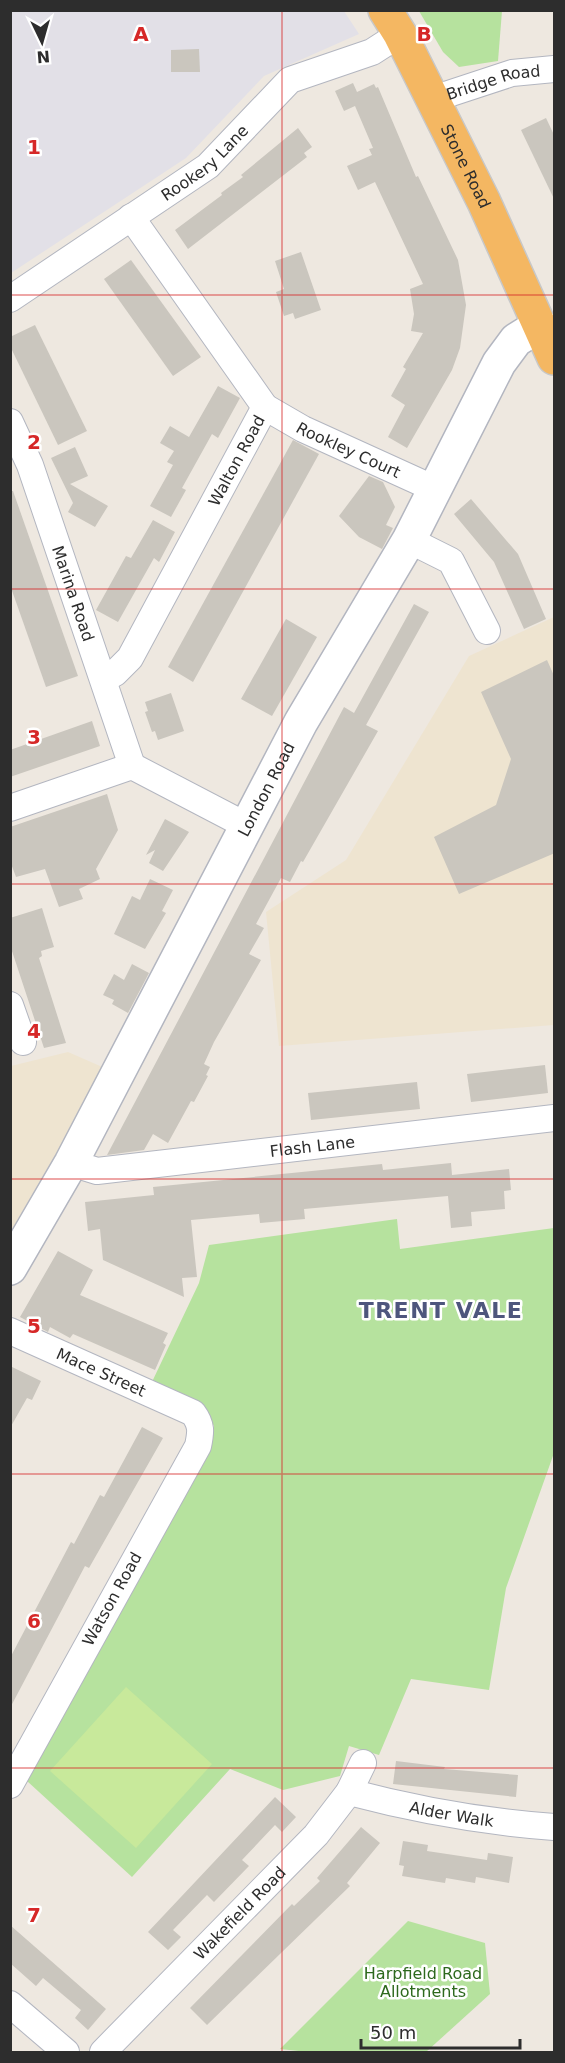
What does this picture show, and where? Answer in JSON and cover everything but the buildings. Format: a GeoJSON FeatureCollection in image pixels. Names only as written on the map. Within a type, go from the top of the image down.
{"type":"FeatureCollection","features":[{"type":"Feature","properties":{"kind":"highway","name":"Stone Road"},"geometry":{"type":"LineString","coordinates":[[393,22],[433,99],[555,358]]}},
{"type":"Feature","properties":{"kind":"main road","name":"London Road"},"geometry":{"type":"LineString","coordinates":[[10,1269],[71,1163],[301,722],[409,540],[499,363],[516,340],[540,325]]}},
{"type":"Feature","properties":{"kind":"street","name":"Rookery Lane"},"geometry":{"type":"LineString","coordinates":[[10,299],[208,166],[290,80],[372,52],[393,22]]}},
{"type":"Feature","properties":{"kind":"street","name":"Bridge Road"},"geometry":{"type":"LineString","coordinates":[[433,99],[512,73],[555,69]]}},
{"type":"Feature","properties":{"kind":"street","name":"Walton Road"},"geometry":{"type":"LineString","coordinates":[[104,679],[115,673],[130,658],[266,407],[131,217]]}},
{"type":"Feature","properties":{"kind":"street","name":"Rookley Court"},"geometry":{"type":"LineString","coordinates":[[266,407],[303,429],[435,489]]}},
{"type":"Feature","properties":{"kind":"street","name":"Marina Road"},"geometry":{"type":"LineString","coordinates":[[10,422],[30,465],[132,766]]}},
{"type":"Feature","properties":{"kind":"street"},"geometry":{"type":"LineString","coordinates":[[409,540],[451,561],[487,631]]}},
{"type":"Feature","properties":{"kind":"street"},"geometry":{"type":"LineString","coordinates":[[10,808],[132,766],[247,826]]}},
{"type":"Feature","properties":{"kind":"street"},"geometry":{"type":"LineString","coordinates":[[10,1005],[23,1042]]}},
{"type":"Feature","properties":{"kind":"street","name":"Flash Lane"},"geometry":{"type":"LineString","coordinates":[[71,1163],[97,1171],[555,1118]]}},
{"type":"Feature","properties":{"kind":"street","name":"Mace Street"},"geometry":{"type":"LineString","coordinates":[[10,1331],[193,1413]]}},
{"type":"Feature","properties":{"kind":"street","name":"Watson Road"},"geometry":{"type":"LineString","coordinates":[[10,1785],[198,1446],[200,1423],[193,1413]]}},
{"type":"Feature","properties":{"kind":"street","name":"Wakefield Road"},"geometry":{"type":"LineString","coordinates":[[103,2052],[316,1835],[349,1792],[363,1763]]}},
{"type":"Feature","properties":{"kind":"street","name":"Alder Walk"},"geometry":{"type":"LineString","coordinates":[[349,1792],[436,1812],[500,1823],[555,1827]]}},
{"type":"Feature","properties":{"kind":"street"},"geometry":{"type":"LineString","coordinates":[[10,2004],[66,2052]]}},
{"type":"Feature","properties":{"kind":"shaded area"},"geometry":{"type":"Polygon","coordinates":[[[11,11],[344,11],[359,34],[264,76],[186,158],[11,273],[11,11]]]}},
{"type":"Feature","properties":{"kind":"shaded area"},"geometry":{"type":"Polygon","coordinates":[[[554,617],[554,1025],[279,1046],[266,912],[346,860],[469,656],[554,617]]]}},
{"type":"Feature","properties":{"kind":"shaded area"},"geometry":{"type":"Polygon","coordinates":[[[68,1052],[107,1069],[11,1242],[11,1066],[68,1052]]]}},
{"type":"Feature","properties":{"kind":"green space"},"geometry":{"type":"Polygon","coordinates":[[[419,11],[502,11],[498,61],[459,67],[443,52],[419,11]]]}},
{"type":"Feature","properties":{"kind":"green space"},"geometry":{"type":"Polygon","coordinates":[[[397,1219],[400,1249],[554,1228],[554,1453],[506,1588],[489,1690],[411,1679],[379,1755],[349,1746],[340,1776],[283,1790],[230,1769],[132,1877],[27,1781],[212,1439],[214,1426],[203,1407],[151,1384],[199,1283],[209,1245],[397,1219]]]}},
{"type":"Feature","properties":{"kind":"green space"},"geometry":{"type":"Polygon","coordinates":[[[126,1687],[212,1764],[136,1848],[50,1771],[126,1687]]]}},
{"type":"Feature","properties":{"kind":"green space","name":"Harpfield Road Allotments"},"geometry":{"type":"Polygon","coordinates":[[[408,1921],[485,1943],[490,1994],[426,2052],[308,2052],[280,2049],[408,1921]]]}},
{"type":"Feature","properties":{"kind":"district","name":"TRENT VALE"},"geometry":{"type":"Point","coordinates":[441,1310]}}]}
